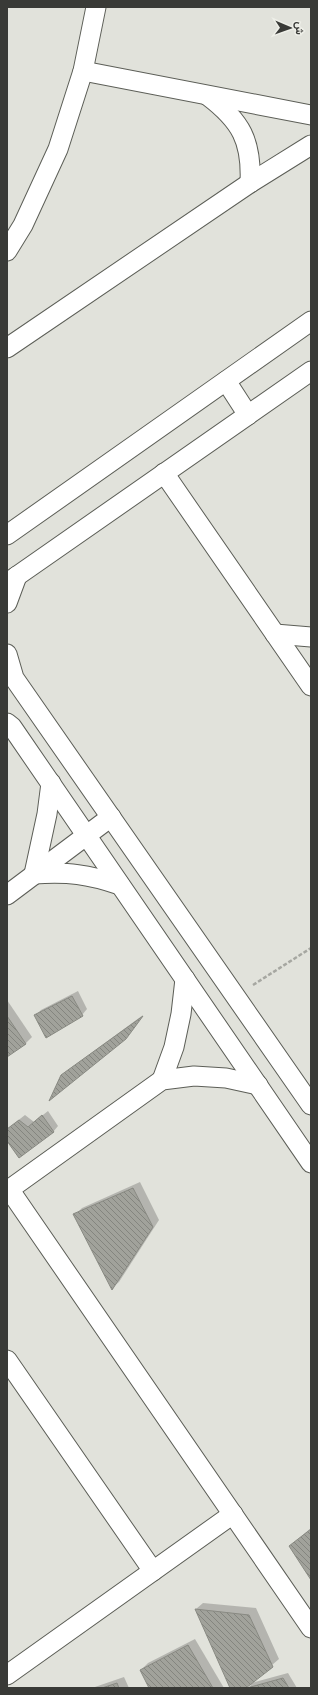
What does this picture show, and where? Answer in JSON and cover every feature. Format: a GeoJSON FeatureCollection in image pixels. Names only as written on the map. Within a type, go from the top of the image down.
{"type":"FeatureCollection","features":[{"type":"Feature","properties":{"kind":"street"},"geometry":{"type":"LineString","coordinates":[[7,251],[23,224],[58,149],[84,71],[96,7]]}},
{"type":"Feature","properties":{"kind":"street"},"geometry":{"type":"LineString","coordinates":[[84,71],[311,115]]}},
{"type":"Feature","properties":{"kind":"street"},"geometry":{"type":"LineString","coordinates":[[207,95],[224,107],[237,123],[246,142],[251,162],[250,183]]}},
{"type":"Feature","properties":{"kind":"street"},"geometry":{"type":"LineString","coordinates":[[7,348],[250,183],[311,145]]}},
{"type":"Feature","properties":{"kind":"street"},"geometry":{"type":"LineString","coordinates":[[7,535],[311,321]]}},
{"type":"Feature","properties":{"kind":"street"},"geometry":{"type":"LineString","coordinates":[[7,604],[12,580],[311,371]]}},
{"type":"Feature","properties":{"kind":"street"},"geometry":{"type":"LineString","coordinates":[[226,381],[248,415]]}},
{"type":"Feature","properties":{"kind":"street"},"geometry":{"type":"LineString","coordinates":[[164,474],[311,686]]}},
{"type":"Feature","properties":{"kind":"street"},"geometry":{"type":"LineString","coordinates":[[275,634],[311,637]]}},
{"type":"Feature","properties":{"kind":"street"},"geometry":{"type":"LineString","coordinates":[[7,654],[14,678],[311,1105]]}},
{"type":"Feature","properties":{"kind":"street"},"geometry":{"type":"LineString","coordinates":[[7,723],[12,727],[311,1163]]}},
{"type":"Feature","properties":{"kind":"street"},"geometry":{"type":"LineString","coordinates":[[34,874],[46,821],[50,783]]}},
{"type":"Feature","properties":{"kind":"street"},"geometry":{"type":"LineString","coordinates":[[7,895],[111,817]]}},
{"type":"Feature","properties":{"kind":"street"},"geometry":{"type":"LineString","coordinates":[[34,874],[64,872],[92,876],[120,885]]}},
{"type":"Feature","properties":{"kind":"street"},"geometry":{"type":"LineString","coordinates":[[162,1080],[174,1048],[181,1014],[185,980]]}},
{"type":"Feature","properties":{"kind":"street"},"geometry":{"type":"LineString","coordinates":[[258,1086],[226,1078],[213,1077],[194,1076],[162,1080],[8,1190],[311,1628]]}},
{"type":"Feature","properties":{"kind":"street"},"geometry":{"type":"LineString","coordinates":[[7,1360],[153,1571]]}},
{"type":"Feature","properties":{"kind":"street"},"geometry":{"type":"LineString","coordinates":[[7,1675],[233,1514]]}},
{"type":"Feature","properties":{"kind":"path"},"geometry":{"type":"LineString","coordinates":[[235,996],[311,948]]}},
{"type":"Feature","properties":{"kind":"building"},"geometry":{"type":"Polygon","coordinates":[[[72,996],[83,1016],[46,1038],[34,1015],[72,996]]]}},
{"type":"Feature","properties":{"kind":"building"},"geometry":{"type":"Polygon","coordinates":[[[7,1016],[26,1044],[7,1057],[7,1016]]]}},
{"type":"Feature","properties":{"kind":"building"},"geometry":{"type":"Polygon","coordinates":[[[143,1016],[126,1039],[49,1101],[61,1075],[143,1016]]]}},
{"type":"Feature","properties":{"kind":"building"},"geometry":{"type":"Polygon","coordinates":[[[42,1115],[54,1132],[19,1158],[7,1141],[7,1129],[19,1120],[28,1127],[42,1115]]]}},
{"type":"Feature","properties":{"kind":"building"},"geometry":{"type":"Polygon","coordinates":[[[133,1188],[153,1227],[112,1290],[73,1214],[133,1188]]]}},
{"type":"Feature","properties":{"kind":"building"},"geometry":{"type":"Polygon","coordinates":[[[311,1529],[311,1580],[289,1546],[311,1529]]]}},
{"type":"Feature","properties":{"kind":"building"},"geometry":{"type":"Polygon","coordinates":[[[195,1609],[249,1615],[273,1667],[246,1688],[230,1688],[195,1609]]]}},
{"type":"Feature","properties":{"kind":"building"},"geometry":{"type":"Polygon","coordinates":[[[188,1645],[213,1688],[149,1688],[140,1670],[188,1645]]]}},
{"type":"Feature","properties":{"kind":"building"},"geometry":{"type":"Polygon","coordinates":[[[283,1678],[289,1688],[247,1688],[283,1678]]]}},
{"type":"Feature","properties":{"kind":"building"},"geometry":{"type":"Polygon","coordinates":[[[117,1683],[119,1688],[102,1688],[117,1683]]]}}]}
